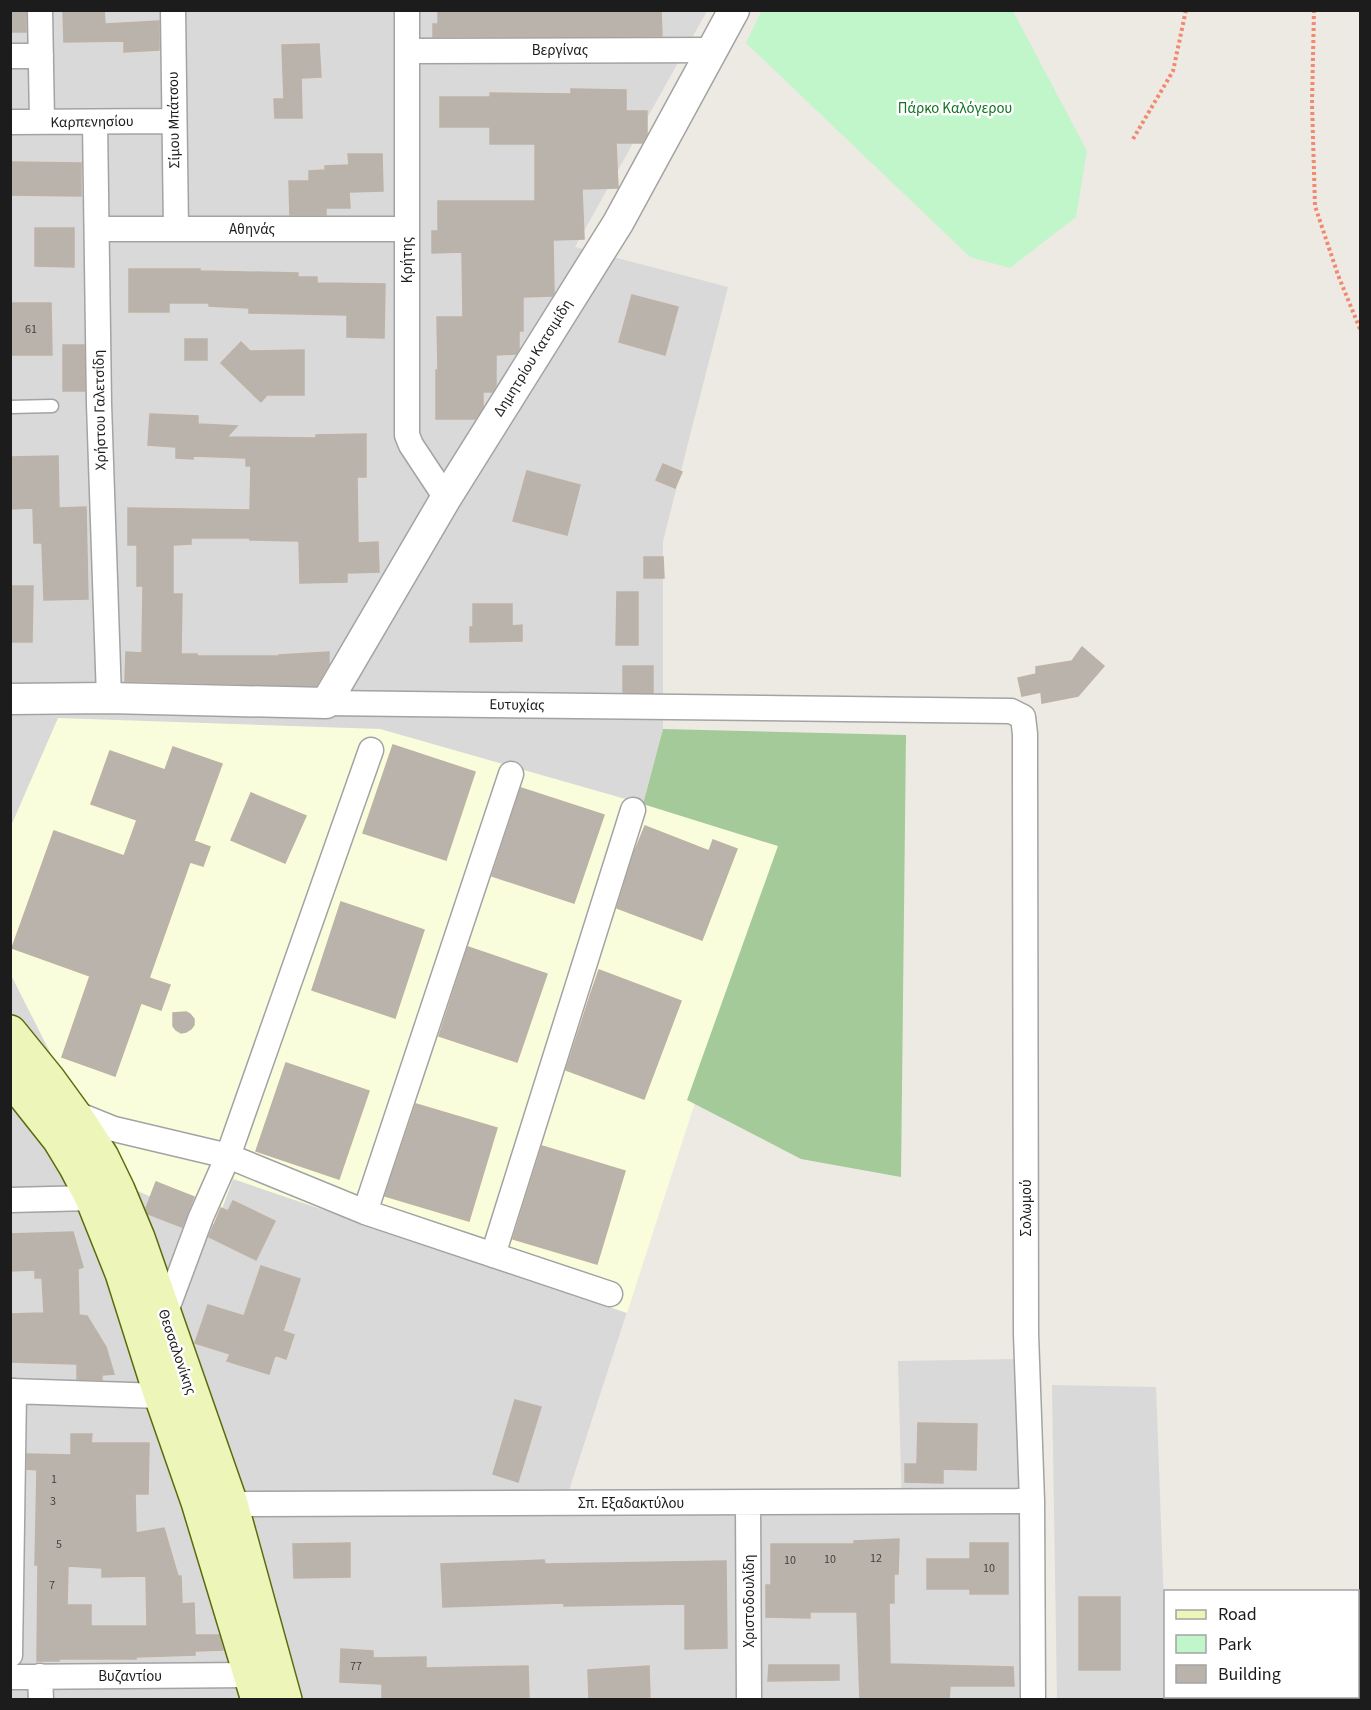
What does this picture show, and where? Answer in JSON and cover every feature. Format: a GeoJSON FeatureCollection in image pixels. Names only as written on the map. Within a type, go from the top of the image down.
{"type":"FeatureCollection","features":[{"type":"Feature","properties":{"kind":"main road","name":"Θεσσαλονίκης"},"geometry":{"type":"LineString","coordinates":[[10,1032],[72,1112],[102,1157],[138,1238],[231,1504],[285,1700]]}},
{"type":"Feature","properties":{"kind":"main road","name":"Θεσσαλονίκης"},"geometry":{"type":"LineString","coordinates":[[10,1077],[59,1139],[92,1198],[122,1273],[198,1502],[254,1687]]}},
{"type":"Feature","properties":{"kind":"street"},"geometry":{"type":"LineString","coordinates":[[40,10],[42,122]]}},
{"type":"Feature","properties":{"kind":"street","name":"Σίμου Μπάτσου"},"geometry":{"type":"LineString","coordinates":[[173,10],[176,229]]}},
{"type":"Feature","properties":{"kind":"street","name":"Κρήτης"},"geometry":{"type":"LineString","coordinates":[[407,10],[407,435],[411,445],[446,498]]}},
{"type":"Feature","properties":{"kind":"street","name":"Δημητρίου Κατσιμίδη"},"geometry":{"type":"LineString","coordinates":[[326,703],[446,498],[618,223],[734,10]]}},
{"type":"Feature","properties":{"kind":"street","name":"Βεργίνας"},"geometry":{"type":"LineString","coordinates":[[407,51],[714,50]]}},
{"type":"Feature","properties":{"kind":"street"},"geometry":{"type":"LineString","coordinates":[[10,56],[41,56]]}},
{"type":"Feature","properties":{"kind":"street","name":"Καρπενησίου"},"geometry":{"type":"LineString","coordinates":[[10,122],[174,121]]}},
{"type":"Feature","properties":{"kind":"street","name":"Χρήστου Γαλετσίδη"},"geometry":{"type":"LineString","coordinates":[[95,122],[99,404],[109,699]]}},
{"type":"Feature","properties":{"kind":"street","name":"Αθηνάς"},"geometry":{"type":"LineString","coordinates":[[98,229],[407,229]]}},
{"type":"Feature","properties":{"kind":"street","name":"Ευτυχίας"},"geometry":{"type":"LineString","coordinates":[[10,699],[1011,711],[1023,717]]}},
{"type":"Feature","properties":{"kind":"street","name":"Σολωμού"},"geometry":{"type":"LineString","coordinates":[[1023,717],[1025,734],[1026,1334],[1032,1501],[1033,1700]]}},
{"type":"Feature","properties":{"kind":"street"},"geometry":{"type":"LineString","coordinates":[[165,1314],[201,1217],[228,1156],[371,750]]}},
{"type":"Feature","properties":{"kind":"street"},"geometry":{"type":"LineString","coordinates":[[365,1212],[511,774]]}},
{"type":"Feature","properties":{"kind":"street"},"geometry":{"type":"LineString","coordinates":[[493,1255],[633,810]]}},
{"type":"Feature","properties":{"kind":"street"},"geometry":{"type":"LineString","coordinates":[[72,1112],[114,1129],[228,1156],[365,1212],[610,1294]]}},
{"type":"Feature","properties":{"kind":"street"},"geometry":{"type":"LineString","coordinates":[[10,1200],[92,1198]]}},
{"type":"Feature","properties":{"kind":"street"},"geometry":{"type":"LineString","coordinates":[[10,1655],[12,1391],[161,1396]]}},
{"type":"Feature","properties":{"kind":"street","name":"Σπ. Εξαδακτύλου"},"geometry":{"type":"LineString","coordinates":[[231,1504],[1032,1501]]}},
{"type":"Feature","properties":{"kind":"street","name":"Χριστοδουλίδη"},"geometry":{"type":"LineString","coordinates":[[748,1503],[749,1700]]}},
{"type":"Feature","properties":{"kind":"street","name":"Βυζαντίου"},"geometry":{"type":"LineString","coordinates":[[10,1677],[40,1688],[254,1687]]}},
{"type":"Feature","properties":{"kind":"lane"},"geometry":{"type":"LineString","coordinates":[[10,407],[52,406]]}},
{"type":"Feature","properties":{"kind":"path"},"geometry":{"type":"LineString","coordinates":[[1133,139],[1173,71],[1186,10]]}},
{"type":"Feature","properties":{"kind":"path"},"geometry":{"type":"LineString","coordinates":[[1314,10],[1312,103],[1315,206],[1338,275],[1360,329]]}},
{"type":"Feature","properties":{"kind":"shaded area"},"geometry":{"type":"Polygon","coordinates":[[[11,11],[707,11],[575,247],[728,287],[663,541],[663,729],[643,803],[778,846],[562,1512],[902,1511],[898,1361],[1020,1359],[1021,1699],[11,1700],[11,11]]]}},
{"type":"Feature","properties":{"kind":"shaded area"},"geometry":{"type":"Polygon","coordinates":[[[58,718],[380,729],[643,804],[778,846],[627,1313],[233,1179],[216,1225],[133,1189],[56,1064],[11,975],[11,826],[58,718]]]}},
{"type":"Feature","properties":{"kind":"shaded area"},"geometry":{"type":"Polygon","coordinates":[[[1052,1385],[1156,1387],[1164,1605],[1164,1698],[1168,1699],[1057,1699],[1052,1385]]]}},
{"type":"Feature","properties":{"kind":"green space","name":"Πάρκο Καλόγερου"},"geometry":{"type":"Polygon","coordinates":[[[762,10],[1013,11],[1087,151],[1076,217],[1010,268],[970,257],[746,43],[762,10]]]}},
{"type":"Feature","properties":{"kind":"green space"},"geometry":{"type":"Polygon","coordinates":[[[663,729],[906,735],[901,1177],[801,1159],[687,1100],[778,846],[643,804],[663,729]]]}},
{"type":"Feature","properties":{"kind":"green space"},"geometry":{"type":"Polygon","coordinates":[[[1360,1686],[1360,1699],[1258,1700],[1257,1698],[1359,1698],[1360,1686]]]}},
{"type":"Feature","properties":{"kind":"building"},"geometry":{"type":"Polygon","coordinates":[[[10,10],[26,10],[26,32],[10,32],[10,10]]]}},
{"type":"Feature","properties":{"kind":"building"},"geometry":{"type":"Polygon","coordinates":[[[63,10],[104,10],[105,24],[159,21],[159,50],[124,52],[124,41],[64,42],[63,10]]]}},
{"type":"Feature","properties":{"kind":"building"},"geometry":{"type":"Polygon","coordinates":[[[438,10],[661,10],[662,36],[433,37],[433,24],[438,24],[438,10]]]}},
{"type":"Feature","properties":{"kind":"building"},"geometry":{"type":"Polygon","coordinates":[[[319,44],[321,77],[301,78],[302,118],[275,118],[274,99],[284,99],[282,45],[319,44]]]}},
{"type":"Feature","properties":{"kind":"building"},"geometry":{"type":"Polygon","coordinates":[[[571,89],[626,90],[626,111],[647,111],[647,134],[642,143],[616,143],[618,188],[582,189],[584,239],[553,240],[554,293],[552,296],[523,297],[523,331],[519,331],[519,349],[516,354],[496,355],[496,385],[492,392],[483,392],[483,407],[475,419],[436,419],[437,317],[463,317],[462,252],[432,253],[432,231],[438,231],[438,201],[535,201],[535,144],[490,144],[490,127],[440,127],[440,97],[490,97],[490,93],[571,94],[571,89]]]}},
{"type":"Feature","properties":{"kind":"building"},"geometry":{"type":"Polygon","coordinates":[[[348,154],[382,154],[383,191],[349,192],[350,208],[326,208],[326,215],[290,215],[289,181],[309,181],[309,171],[325,170],[325,166],[349,165],[348,154]]]}},
{"type":"Feature","properties":{"kind":"building"},"geometry":{"type":"Polygon","coordinates":[[[10,162],[81,163],[81,196],[10,195],[10,162]]]}},
{"type":"Feature","properties":{"kind":"building"},"geometry":{"type":"Polygon","coordinates":[[[35,228],[74,228],[74,267],[35,266],[35,228]]]}},
{"type":"Feature","properties":{"kind":"building"},"geometry":{"type":"Polygon","coordinates":[[[129,269],[298,273],[298,277],[317,277],[317,283],[385,284],[384,338],[347,337],[347,315],[249,313],[249,308],[209,306],[209,303],[169,303],[169,312],[129,312],[129,269]]]}},
{"type":"Feature","properties":{"kind":"building"},"geometry":{"type":"Polygon","coordinates":[[[632,295],[678,307],[665,355],[619,342],[632,295]]]}},
{"type":"Feature","properties":{"kind":"building"},"geometry":{"type":"Polygon","coordinates":[[[10,303],[51,303],[52,355],[10,355],[10,303]]]}},
{"type":"Feature","properties":{"kind":"building"},"geometry":{"type":"Polygon","coordinates":[[[185,339],[207,339],[207,360],[185,360],[185,339]]]}},
{"type":"Feature","properties":{"kind":"building"},"geometry":{"type":"Polygon","coordinates":[[[241,342],[250,351],[304,350],[304,395],[267,395],[261,402],[221,363],[241,342]]]}},
{"type":"Feature","properties":{"kind":"building"},"geometry":{"type":"Polygon","coordinates":[[[63,345],[84,345],[85,391],[63,391],[63,345]]]}},
{"type":"Feature","properties":{"kind":"building"},"geometry":{"type":"Polygon","coordinates":[[[150,414],[198,416],[198,424],[237,426],[227,437],[316,438],[316,435],[366,434],[366,477],[357,477],[358,543],[378,542],[379,572],[347,573],[347,582],[300,583],[299,541],[191,538],[191,544],[173,545],[173,594],[182,594],[181,654],[279,656],[329,652],[329,664],[316,686],[125,681],[126,652],[142,653],[143,586],[137,586],[137,545],[128,545],[128,508],[250,510],[251,466],[246,466],[246,458],[193,456],[193,459],[176,458],[176,447],[148,445],[150,414]]]}},
{"type":"Feature","properties":{"kind":"building"},"geometry":{"type":"Polygon","coordinates":[[[58,456],[59,508],[86,507],[88,599],[44,600],[42,543],[34,543],[33,508],[10,509],[10,457],[58,456]]]}},
{"type":"Feature","properties":{"kind":"building"},"geometry":{"type":"Polygon","coordinates":[[[663,464],[682,472],[675,488],[656,480],[663,464]]]}},
{"type":"Feature","properties":{"kind":"building"},"geometry":{"type":"Polygon","coordinates":[[[527,471],[580,485],[567,535],[513,521],[527,471]]]}},
{"type":"Feature","properties":{"kind":"building"},"geometry":{"type":"Polygon","coordinates":[[[644,557],[663,557],[664,578],[644,578],[644,557]]]}},
{"type":"Feature","properties":{"kind":"building"},"geometry":{"type":"Polygon","coordinates":[[[10,586],[33,586],[32,642],[10,642],[10,586]]]}},
{"type":"Feature","properties":{"kind":"building"},"geometry":{"type":"Polygon","coordinates":[[[617,592],[638,592],[638,645],[616,645],[617,592]]]}},
{"type":"Feature","properties":{"kind":"building"},"geometry":{"type":"Polygon","coordinates":[[[473,604],[512,604],[512,626],[522,625],[522,641],[470,642],[470,627],[473,627],[473,604]]]}},
{"type":"Feature","properties":{"kind":"building"},"geometry":{"type":"Polygon","coordinates":[[[1082,647],[1104,666],[1078,696],[1042,703],[1041,692],[1022,696],[1018,678],[1036,674],[1036,667],[1072,661],[1082,647]]]}},
{"type":"Feature","properties":{"kind":"building"},"geometry":{"type":"Polygon","coordinates":[[[623,666],[653,666],[653,693],[623,692],[623,666]]]}},
{"type":"Feature","properties":{"kind":"building"},"geometry":{"type":"Polygon","coordinates":[[[393,745],[475,772],[446,860],[363,833],[393,745]]]}},
{"type":"Feature","properties":{"kind":"building"},"geometry":{"type":"Polygon","coordinates":[[[173,747],[222,764],[194,841],[210,847],[203,866],[190,862],[149,978],[170,985],[161,1010],[141,1003],[115,1076],[62,1057],[90,976],[12,948],[54,831],[124,856],[137,820],[91,804],[110,751],[165,770],[173,747]]]}},
{"type":"Feature","properties":{"kind":"building"},"geometry":{"type":"Polygon","coordinates":[[[521,788],[604,815],[574,903],[492,876],[521,788]]]}},
{"type":"Feature","properties":{"kind":"building"},"geometry":{"type":"Polygon","coordinates":[[[251,793],[306,816],[285,863],[231,840],[251,793]]]}},
{"type":"Feature","properties":{"kind":"building"},"geometry":{"type":"Polygon","coordinates":[[[645,826],[709,851],[713,840],[737,849],[702,940],[617,908],[645,826]]]}},
{"type":"Feature","properties":{"kind":"building"},"geometry":{"type":"Polygon","coordinates":[[[341,902],[424,930],[395,1018],[312,990],[341,902]]]}},
{"type":"Feature","properties":{"kind":"building"},"geometry":{"type":"Polygon","coordinates":[[[468,947],[547,974],[517,1062],[439,1036],[468,947]]]}},
{"type":"Feature","properties":{"kind":"building"},"geometry":{"type":"Polygon","coordinates":[[[599,970],[681,1001],[644,1099],[566,1070],[599,970]]]}},
{"type":"Feature","properties":{"kind":"building"},"geometry":{"type":"Polygon","coordinates":[[[186,1012],[194,1019],[194,1025],[191,1029],[181,1033],[173,1026],[173,1013],[186,1012]]]}},
{"type":"Feature","properties":{"kind":"building"},"geometry":{"type":"Polygon","coordinates":[[[286,1063],[369,1091],[339,1179],[256,1151],[286,1063]]]}},
{"type":"Feature","properties":{"kind":"building"},"geometry":{"type":"Polygon","coordinates":[[[416,1104],[497,1128],[469,1221],[385,1196],[416,1104]]]}},
{"type":"Feature","properties":{"kind":"building"},"geometry":{"type":"Polygon","coordinates":[[[542,1146],[625,1171],[597,1264],[513,1239],[542,1146]]]}},
{"type":"Feature","properties":{"kind":"building"},"geometry":{"type":"Polygon","coordinates":[[[156,1182],[194,1197],[182,1227],[148,1214],[146,1208],[156,1182]]]}},
{"type":"Feature","properties":{"kind":"building"},"geometry":{"type":"Polygon","coordinates":[[[233,1201],[275,1221],[256,1260],[209,1237],[221,1208],[228,1211],[233,1201]]]}},
{"type":"Feature","properties":{"kind":"building"},"geometry":{"type":"Polygon","coordinates":[[[73,1232],[83,1267],[78,1269],[79,1315],[87,1316],[106,1347],[114,1374],[102,1375],[102,1380],[77,1379],[77,1364],[10,1362],[10,1314],[44,1313],[42,1278],[35,1278],[35,1270],[11,1271],[10,1234],[73,1232]]]}},
{"type":"Feature","properties":{"kind":"building"},"geometry":{"type":"Polygon","coordinates":[[[261,1266],[300,1279],[283,1331],[294,1335],[286,1359],[275,1355],[269,1374],[227,1361],[230,1354],[195,1343],[208,1305],[244,1316],[261,1266]]]}},
{"type":"Feature","properties":{"kind":"building"},"geometry":{"type":"Polygon","coordinates":[[[515,1400],[541,1407],[518,1482],[493,1474],[515,1400]]]}},
{"type":"Feature","properties":{"kind":"building"},"geometry":{"type":"Polygon","coordinates":[[[918,1423],[977,1424],[976,1470],[943,1469],[943,1483],[905,1482],[905,1464],[917,1464],[918,1423]]]}},
{"type":"Feature","properties":{"kind":"building"},"geometry":{"type":"Polygon","coordinates":[[[71,1434],[92,1434],[91,1443],[149,1443],[148,1494],[135,1494],[136,1533],[164,1528],[178,1576],[181,1576],[182,1604],[194,1603],[195,1635],[219,1635],[223,1650],[195,1651],[195,1655],[136,1657],[136,1659],[37,1661],[38,1565],[35,1565],[37,1470],[27,1469],[27,1454],[71,1455],[71,1434]],[[68,1566],[67,1605],[91,1605],[91,1626],[147,1626],[146,1576],[102,1577],[102,1568],[68,1566]]]}},
{"type":"Feature","properties":{"kind":"building"},"geometry":{"type":"Polygon","coordinates":[[[899,1539],[898,1574],[894,1574],[894,1603],[889,1603],[890,1664],[1013,1667],[1014,1686],[950,1686],[949,1700],[860,1700],[857,1612],[810,1612],[810,1618],[766,1617],[766,1585],[771,1585],[771,1544],[854,1544],[854,1541],[899,1539]]]}},
{"type":"Feature","properties":{"kind":"building"},"geometry":{"type":"Polygon","coordinates":[[[350,1543],[350,1577],[294,1578],[293,1544],[350,1543]]]}},
{"type":"Feature","properties":{"kind":"building"},"geometry":{"type":"Polygon","coordinates":[[[970,1543],[1008,1543],[1008,1594],[970,1594],[970,1589],[927,1589],[927,1559],[970,1559],[970,1543]]]}},
{"type":"Feature","properties":{"kind":"building"},"geometry":{"type":"Polygon","coordinates":[[[544,1560],[545,1564],[726,1561],[727,1648],[685,1649],[685,1604],[564,1606],[564,1603],[443,1607],[441,1564],[544,1560]]]}},
{"type":"Feature","properties":{"kind":"building"},"geometry":{"type":"Polygon","coordinates":[[[1079,1597],[1120,1597],[1120,1670],[1079,1670],[1079,1597]]]}},
{"type":"Feature","properties":{"kind":"building"},"geometry":{"type":"Polygon","coordinates":[[[341,1649],[373,1651],[373,1658],[426,1657],[426,1668],[528,1666],[529,1700],[382,1700],[382,1684],[340,1682],[341,1649]]]}},
{"type":"Feature","properties":{"kind":"building"},"geometry":{"type":"Polygon","coordinates":[[[769,1665],[839,1665],[839,1680],[768,1681],[769,1665]]]}},
{"type":"Feature","properties":{"kind":"building"},"geometry":{"type":"Polygon","coordinates":[[[649,1666],[650,1697],[589,1699],[588,1670],[649,1666]]]}}]}
